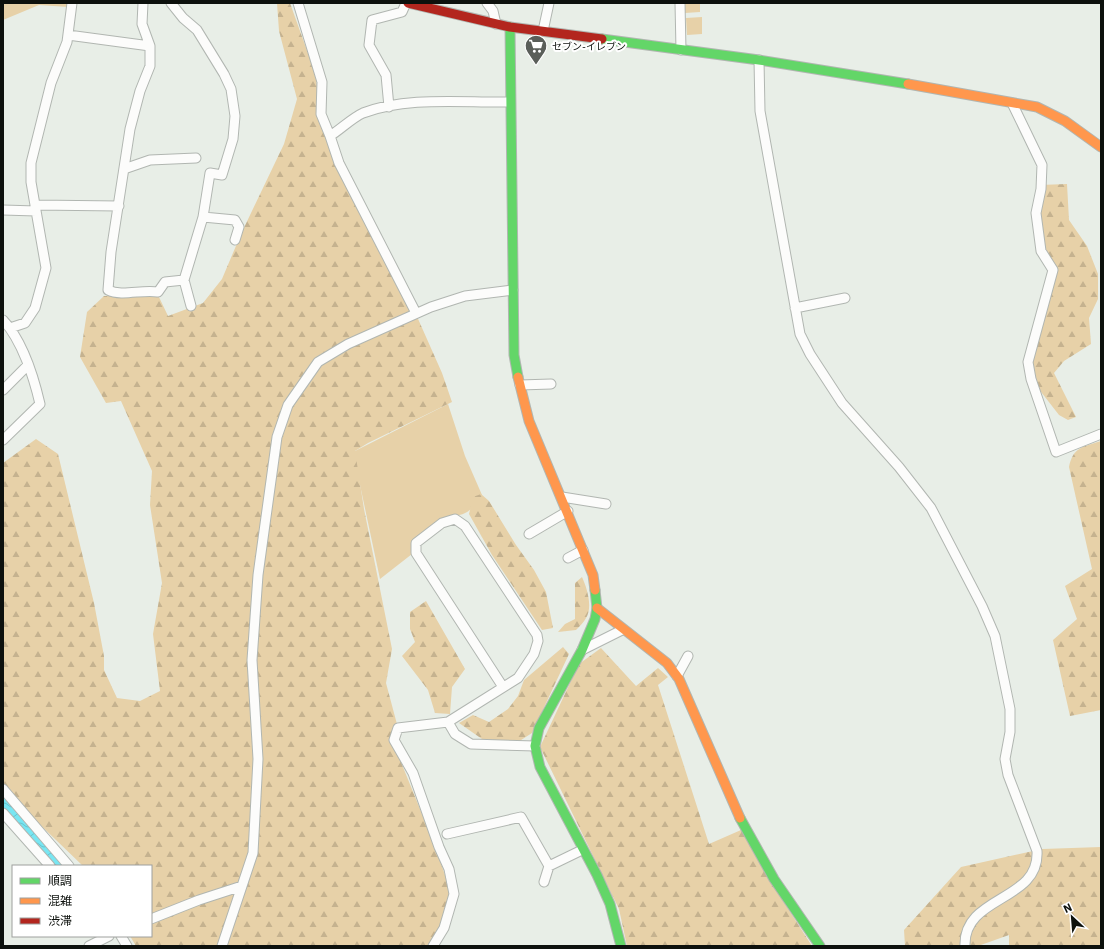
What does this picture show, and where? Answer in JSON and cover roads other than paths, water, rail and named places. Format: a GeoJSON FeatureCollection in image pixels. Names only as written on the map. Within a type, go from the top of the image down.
{"type":"FeatureCollection","features":[{"type":"Feature","properties":{"kind":"street"},"geometry":{"type":"LineString","coordinates":[[10,328],[25,324],[35,308],[46,268],[31,182],[31,163],[43,110],[68,35],[72,3]]}},
{"type":"Feature","properties":{"kind":"street"},"geometry":{"type":"LineString","coordinates":[[142,3],[142,24],[150,46],[150,66],[140,91],[130,129],[111,252],[108,290],[114,293],[158,292],[165,282],[184,280]]}},
{"type":"Feature","properties":{"kind":"street"},"geometry":{"type":"LineString","coordinates":[[171,3],[183,18],[197,30],[224,74],[231,89],[235,116],[233,139],[222,174],[210,173],[203,217],[184,280],[191,306]]}},
{"type":"Feature","properties":{"kind":"street"},"geometry":{"type":"LineString","coordinates":[[298,3],[322,82],[321,114],[339,163],[416,313]]}},
{"type":"Feature","properties":{"kind":"street"},"geometry":{"type":"LineString","coordinates":[[389,107],[386,75],[369,44],[372,20],[402,12],[407,3],[496,24],[543,32],[759,60],[968,94],[1037,107],[1066,121],[1101,148]]}},
{"type":"Feature","properties":{"kind":"street"},"geometry":{"type":"LineString","coordinates":[[487,3],[493,11],[496,24]]}},
{"type":"Feature","properties":{"kind":"street"},"geometry":{"type":"LineString","coordinates":[[543,32],[549,3]]}},
{"type":"Feature","properties":{"kind":"street"},"geometry":{"type":"LineString","coordinates":[[680,3],[682,50]]}},
{"type":"Feature","properties":{"kind":"street"},"geometry":{"type":"LineString","coordinates":[[510,26],[514,354],[529,421],[568,511],[583,550],[595,583],[597,608],[595,619],[582,650],[539,728],[534,746],[540,767],[582,850],[597,875],[610,904],[621,946]]}},
{"type":"Feature","properties":{"kind":"street"},"geometry":{"type":"LineString","coordinates":[[68,35],[150,46]]}},
{"type":"Feature","properties":{"kind":"street"},"geometry":{"type":"LineString","coordinates":[[759,60],[760,111],[800,334],[810,354],[842,403],[899,467],[931,508],[982,606],[995,636],[1010,709],[1010,732],[1005,759],[1008,775],[1037,852],[1038,863],[1028,881],[981,912],[970,926],[965,939],[966,946]]}},
{"type":"Feature","properties":{"kind":"street"},"geometry":{"type":"LineString","coordinates":[[330,136],[362,114],[389,107],[444,101],[469,103],[510,102]]}},
{"type":"Feature","properties":{"kind":"street"},"geometry":{"type":"LineString","coordinates":[[1012,103],[1042,165],[1041,189],[1036,213],[1041,251],[1053,270],[1028,362],[1031,379],[1056,452],[1101,434]]}},
{"type":"Feature","properties":{"kind":"street"},"geometry":{"type":"LineString","coordinates":[[124,169],[150,160],[196,158]]}},
{"type":"Feature","properties":{"kind":"street"},"geometry":{"type":"LineString","coordinates":[[3,210],[119,206]]}},
{"type":"Feature","properties":{"kind":"street"},"geometry":{"type":"LineString","coordinates":[[203,217],[235,220],[239,227],[235,240]]}},
{"type":"Feature","properties":{"kind":"street"},"geometry":{"type":"LineString","coordinates":[[222,946],[253,853],[258,758],[252,660],[258,575],[277,437],[288,405],[318,362],[348,344],[416,313],[464,296],[513,290]]}},
{"type":"Feature","properties":{"kind":"street"},"geometry":{"type":"LineString","coordinates":[[796,308],[845,298]]}},
{"type":"Feature","properties":{"kind":"street"},"geometry":{"type":"LineString","coordinates":[[3,320],[10,328],[28,366],[35,384],[40,404],[3,440]]}},
{"type":"Feature","properties":{"kind":"street"},"geometry":{"type":"LineString","coordinates":[[3,390],[28,366]]}},
{"type":"Feature","properties":{"kind":"street"},"geometry":{"type":"LineString","coordinates":[[520,385],[551,384]]}},
{"type":"Feature","properties":{"kind":"street"},"geometry":{"type":"LineString","coordinates":[[562,497],[606,504]]}},
{"type":"Feature","properties":{"kind":"street"},"geometry":{"type":"LineString","coordinates":[[529,534],[568,511]]}},
{"type":"Feature","properties":{"kind":"street"},"geometry":{"type":"LineString","coordinates":[[433,946],[444,928],[454,894],[449,869],[439,847],[413,773],[394,740],[398,728],[448,722],[503,688],[518,678],[534,654],[538,641],[537,635],[465,526],[455,519],[442,523],[416,543],[416,553],[503,688]]}},
{"type":"Feature","properties":{"kind":"street"},"geometry":{"type":"LineString","coordinates":[[568,558],[583,550]]}},
{"type":"Feature","properties":{"kind":"street"},"geometry":{"type":"LineString","coordinates":[[597,608],[622,630],[667,663],[677,676],[742,824],[774,879],[820,946]]}},
{"type":"Feature","properties":{"kind":"street"},"geometry":{"type":"LineString","coordinates":[[582,650],[622,630]]}},
{"type":"Feature","properties":{"kind":"street"},"geometry":{"type":"LineString","coordinates":[[677,676],[688,656]]}},
{"type":"Feature","properties":{"kind":"street"},"geometry":{"type":"LineString","coordinates":[[448,722],[455,734],[472,744],[534,746]]}},
{"type":"Feature","properties":{"kind":"street"},"geometry":{"type":"LineString","coordinates":[[3,789],[68,865]]}},
{"type":"Feature","properties":{"kind":"street"},"geometry":{"type":"LineString","coordinates":[[3,813],[49,865]]}},
{"type":"Feature","properties":{"kind":"street"},"geometry":{"type":"LineString","coordinates":[[447,834],[521,817],[549,866]]}},
{"type":"Feature","properties":{"kind":"street"},"geometry":{"type":"LineString","coordinates":[[544,882],[549,866],[582,850]]}},
{"type":"Feature","properties":{"kind":"street"},"geometry":{"type":"LineString","coordinates":[[152,919],[199,900],[242,886]]}},
{"type":"Feature","properties":{"kind":"street"},"geometry":{"type":"LineString","coordinates":[[122,937],[127,946]]}},
{"type":"Feature","properties":{"kind":"street"},"geometry":{"type":"LineString","coordinates":[[89,946],[101,941]]}},
{"type":"Feature","properties":{"kind":"water"},"geometry":{"type":"Polygon","coordinates":[[[3,794],[65,865],[55,865],[3,813],[3,794]]]}},
{"type":"Feature","properties":{"kind":"place","name":"セブン-イレブン"},"geometry":{"type":"Point","coordinates":[536,66]}}]}
